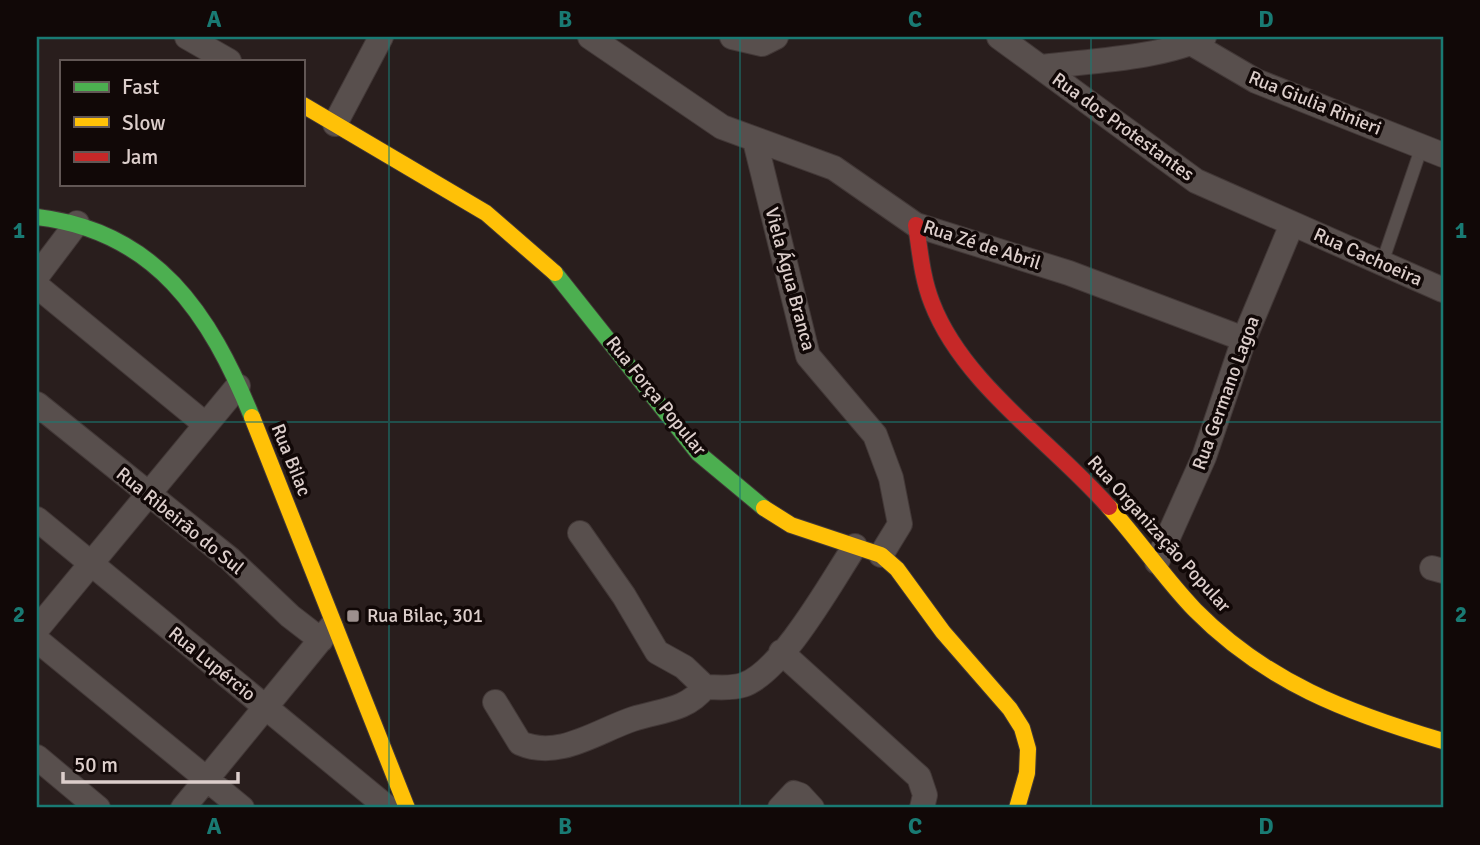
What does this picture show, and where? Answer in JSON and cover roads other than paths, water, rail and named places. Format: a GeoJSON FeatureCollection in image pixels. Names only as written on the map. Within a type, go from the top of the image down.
{"type":"FeatureCollection","features":[{"type":"Feature","properties":{"kind":"street"},"geometry":{"type":"LineString","coordinates":[[187,37],[227,60]]}},
{"type":"Feature","properties":{"kind":"street"},"geometry":{"type":"LineString","coordinates":[[335,124],[381,37]]}},
{"type":"Feature","properties":{"kind":"street","name":"Rua Zé de Abril"},"geometry":{"type":"LineString","coordinates":[[590,37],[722,127],[834,168],[916,225],[1069,272],[1244,339]]}},
{"type":"Feature","properties":{"kind":"street"},"geometry":{"type":"LineString","coordinates":[[732,37],[762,44],[776,37]]}},
{"type":"Feature","properties":{"kind":"street","name":"Rua dos Protestantes"},"geometry":{"type":"LineString","coordinates":[[999,37],[1196,181],[1292,223]]}},
{"type":"Feature","properties":{"kind":"street"},"geometry":{"type":"LineString","coordinates":[[1042,67],[1198,40]]}},
{"type":"Feature","properties":{"kind":"street","name":"Rua Giulia Rinieri"},"geometry":{"type":"LineString","coordinates":[[1198,40],[1256,80],[1432,150]]}},
{"type":"Feature","properties":{"kind":"street","name":"Rua Força Popular"},"geometry":{"type":"LineString","coordinates":[[304,106],[486,213],[536,254],[569,288],[698,453],[758,504],[791,525],[881,555],[897,569],[943,632],[1010,709],[1022,729],[1028,749],[1027,773],[1017,808]]}},
{"type":"Feature","properties":{"kind":"street","name":"Viela Água Branca"},"geometry":{"type":"LineString","coordinates":[[755,141],[808,356],[875,435],[891,478],[901,524],[881,555]]}},
{"type":"Feature","properties":{"kind":"street","name":"Rua Bilac"},"geometry":{"type":"LineString","coordinates":[[37,217],[77,223],[124,244],[151,262],[184,293],[204,318],[238,386],[328,632],[407,808]]}},
{"type":"Feature","properties":{"kind":"street"},"geometry":{"type":"LineString","coordinates":[[37,276],[77,223]]}},
{"type":"Feature","properties":{"kind":"street","name":"Rua Cachoeira"},"geometry":{"type":"LineString","coordinates":[[1292,223],[1443,290]]}},
{"type":"Feature","properties":{"kind":"street","name":"Rua Germano Lagoa"},"geometry":{"type":"LineString","coordinates":[[1157,562],[1204,457],[1244,339],[1292,223]]}},
{"type":"Feature","properties":{"kind":"street","name":"Rua Organização Popular"},"geometry":{"type":"LineString","coordinates":[[916,225],[923,280],[937,317],[949,335],[1032,430],[1131,529],[1183,596],[1218,631],[1300,688],[1360,717],[1443,741]]}},
{"type":"Feature","properties":{"kind":"street"},"geometry":{"type":"LineString","coordinates":[[37,286],[205,424]]}},
{"type":"Feature","properties":{"kind":"street"},"geometry":{"type":"LineString","coordinates":[[37,629],[238,386]]}},
{"type":"Feature","properties":{"kind":"street","name":"Rua Ribeirão do Sul"},"geometry":{"type":"LineString","coordinates":[[37,404],[230,559],[290,616],[328,632]]}},
{"type":"Feature","properties":{"kind":"street","name":"Rua Lupércio"},"geometry":{"type":"LineString","coordinates":[[37,519],[388,808]]}},
{"type":"Feature","properties":{"kind":"street"},"geometry":{"type":"LineString","coordinates":[[580,533],[624,596],[657,652],[684,667],[705,687],[741,686],[758,678],[804,625],[855,546]]}},
{"type":"Feature","properties":{"kind":"street"},"geometry":{"type":"LineString","coordinates":[[183,808],[328,632]]}},
{"type":"Feature","properties":{"kind":"street"},"geometry":{"type":"LineString","coordinates":[[37,640],[242,808]]}},
{"type":"Feature","properties":{"kind":"street"},"geometry":{"type":"LineString","coordinates":[[781,652],[919,777],[925,795],[922,808]]}},
{"type":"Feature","properties":{"kind":"street"},"geometry":{"type":"LineString","coordinates":[[495,702],[520,743],[544,748],[590,740],[630,720],[682,708],[694,700],[705,687]]}},
{"type":"Feature","properties":{"kind":"street"},"geometry":{"type":"LineString","coordinates":[[37,757],[98,808]]}},
{"type":"Feature","properties":{"kind":"street"},"geometry":{"type":"LineString","coordinates":[[780,808],[794,793],[800,795],[812,808]]}},
{"type":"Feature","properties":{"kind":"lane"},"geometry":{"type":"LineString","coordinates":[[1382,263],[1432,150]]}},
{"type":"Feature","properties":{"kind":"place","name":"Rua Bilac, 301"},"geometry":{"type":"Point","coordinates":[353,616]}}]}
